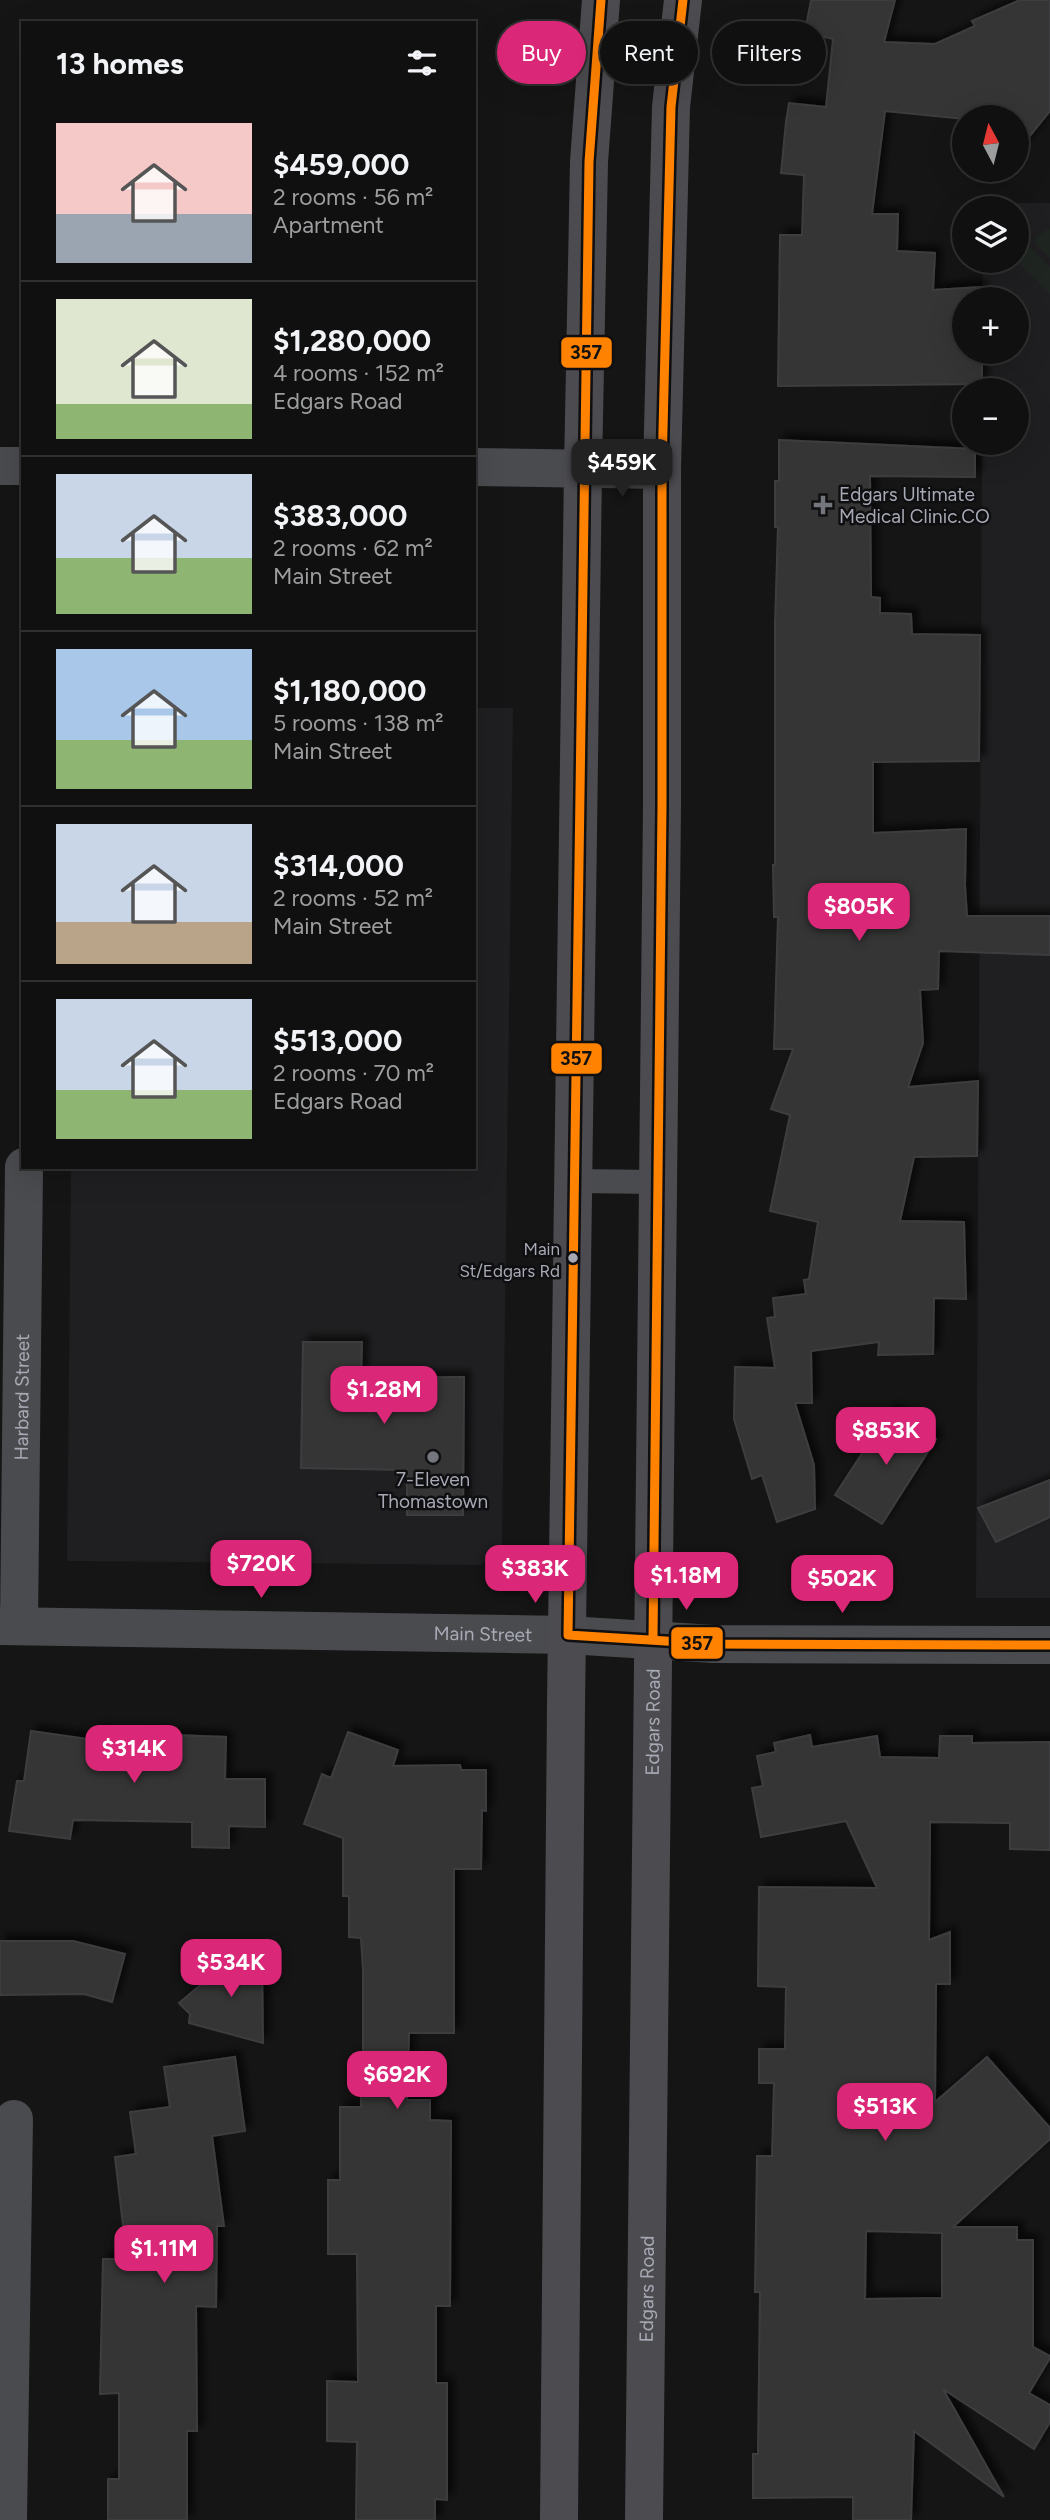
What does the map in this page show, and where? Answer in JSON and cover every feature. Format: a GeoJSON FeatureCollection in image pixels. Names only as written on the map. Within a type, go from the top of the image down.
{"type":"FeatureCollection","features":[{"type":"Feature","properties":{"kind":"main road"},"geometry":{"type":"LineString","coordinates":[[559,2520],[583,469],[589,162],[601,0]]}},
{"type":"Feature","properties":{"kind":"main road","name":"Edgars Road"},"geometry":{"type":"LineString","coordinates":[[644,2520],[662,806],[662,470],[671,107],[683,0]]}},
{"type":"Feature","properties":{"kind":"street"},"geometry":{"type":"LineString","coordinates":[[0,466],[21,466]]}},
{"type":"Feature","properties":{"kind":"street"},"geometry":{"type":"LineString","coordinates":[[476,467],[662,470]]}},
{"type":"Feature","properties":{"kind":"street","name":"Harbard Street"},"geometry":{"type":"LineString","coordinates":[[10,1626],[24,1169]]}},
{"type":"Feature","properties":{"kind":"street","name":"Main Street"},"geometry":{"type":"LineString","coordinates":[[10,1626],[568,1635],[715,1644],[1050,1646]]}},
{"type":"Feature","properties":{"kind":"street"},"geometry":{"type":"LineString","coordinates":[[8,2520],[14,2119]]}},
{"type":"Feature","properties":{"kind":"lane"},"geometry":{"type":"LineString","coordinates":[[575,1181],[658,1182]]}},
{"type":"Feature","properties":{"kind":"shaded area"},"geometry":{"type":"Polygon","coordinates":[[[1029,203],[1050,203],[1050,1598],[976,1598],[982,455],[1029,455],[1029,378],[982,378],[982,364],[1029,364],[1029,287],[982,287],[983,273],[1029,273],[1029,203]]]}},
{"type":"Feature","properties":{"kind":"shaded area"},"geometry":{"type":"Polygon","coordinates":[[[1048,228],[1050,230],[1050,258],[1033,241],[1048,228]]]}},
{"type":"Feature","properties":{"kind":"shaded area"},"geometry":{"type":"Polygon","coordinates":[[[1029,246],[1050,267],[1050,294],[1029,273],[1029,246]]]}},
{"type":"Feature","properties":{"kind":"shaded area"},"geometry":{"type":"Polygon","coordinates":[[[476,708],[513,708],[502,1545],[481,1565],[67,1561],[71,1169],[476,1169],[476,708]]]}},
{"type":"Feature","properties":{"kind":"building"},"geometry":{"type":"Polygon","coordinates":[[[811,0],[895,0],[884,42],[935,44],[975,26],[972,21],[1020,0],[1050,0],[1050,111],[1029,137],[1029,105],[952,105],[952,118],[885,111],[872,214],[898,214],[897,251],[935,253],[933,290],[952,289],[952,364],[982,364],[982,378],[952,378],[952,384],[778,386],[780,235],[802,235],[804,175],[781,173],[789,103],[826,107],[833,39],[826,37],[826,21],[807,21],[811,0]]]}},
{"type":"Feature","properties":{"kind":"building"},"geometry":{"type":"Polygon","coordinates":[[[779,440],[952,448],[952,455],[975,455],[975,477],[870,476],[871,597],[880,598],[880,613],[911,614],[912,634],[980,635],[979,761],[873,762],[873,833],[966,829],[967,916],[1050,916],[1050,955],[939,951],[938,989],[920,990],[923,1043],[908,1087],[978,1081],[977,1156],[914,1157],[900,1221],[964,1222],[966,1299],[934,1298],[933,1354],[878,1355],[879,1342],[811,1351],[812,1403],[795,1403],[814,1465],[815,1509],[777,1522],[762,1475],[752,1479],[734,1419],[735,1367],[775,1368],[767,1318],[775,1317],[773,1298],[806,1294],[804,1280],[809,1279],[818,1222],[770,1211],[790,1115],[771,1109],[793,1049],[774,1049],[778,917],[774,917],[773,865],[778,527],[775,527],[775,481],[779,481],[779,440]]]}},
{"type":"Feature","properties":{"kind":"building"},"geometry":{"type":"Polygon","coordinates":[[[303,1342],[362,1342],[361,1378],[464,1377],[463,1515],[407,1515],[407,1470],[301,1468],[303,1342]]]}},
{"type":"Feature","properties":{"kind":"building"},"geometry":{"type":"Polygon","coordinates":[[[891,1409],[936,1439],[882,1524],[835,1495],[891,1409]]]}},
{"type":"Feature","properties":{"kind":"building"},"geometry":{"type":"Polygon","coordinates":[[[1050,1480],[1050,1517],[996,1542],[978,1508],[1050,1480]]]}},
{"type":"Feature","properties":{"kind":"building"},"geometry":{"type":"Polygon","coordinates":[[[31,1731],[94,1740],[94,1732],[226,1737],[225,1779],[265,1779],[265,1827],[229,1826],[229,1848],[192,1847],[192,1822],[73,1820],[70,1839],[9,1831],[17,1781],[24,1781],[31,1731]]]}},
{"type":"Feature","properties":{"kind":"building"},"geometry":{"type":"Polygon","coordinates":[[[348,1732],[398,1750],[393,1766],[460,1765],[461,1770],[486,1770],[481,1869],[454,1869],[454,2033],[409,2033],[407,2100],[430,2100],[430,2120],[451,2121],[450,2306],[436,2306],[436,2383],[447,2383],[447,2500],[435,2499],[435,2520],[356,2520],[357,2442],[327,2441],[327,2381],[358,2382],[357,2254],[328,2254],[328,2180],[340,2180],[340,2107],[361,2107],[363,1970],[361,1938],[349,1937],[349,1896],[343,1896],[343,1838],[304,1824],[322,1774],[331,1778],[348,1732]]]}},
{"type":"Feature","properties":{"kind":"building"},"geometry":{"type":"Polygon","coordinates":[[[810,1735],[812,1747],[877,1736],[880,1757],[939,1758],[940,1736],[972,1736],[972,1743],[1050,1742],[1050,1850],[1010,1849],[1010,1823],[930,1822],[929,1940],[950,1932],[950,1984],[936,1984],[935,2102],[987,2057],[1050,2128],[1050,2139],[953,2227],[1017,2227],[1017,2240],[1033,2240],[1033,2347],[1050,2358],[1029,2393],[1050,2405],[1050,2422],[1034,2449],[943,2389],[1004,2497],[914,2431],[911,2520],[853,2520],[853,2497],[753,2498],[753,2454],[758,2454],[760,2292],[755,2292],[757,2156],[772,2156],[774,2083],[759,2083],[759,2049],[785,2049],[786,1987],[758,1986],[759,1887],[877,1888],[846,1821],[761,1837],[752,1788],[763,1786],[757,1756],[776,1752],[774,1743],[810,1735]],[[866,2231],[865,2299],[942,2298],[942,2233],[866,2231]]]}},
{"type":"Feature","properties":{"kind":"building"},"geometry":{"type":"Polygon","coordinates":[[[0,1941],[73,1941],[125,1954],[112,2002],[84,1994],[0,1995],[0,1941]]]}},
{"type":"Feature","properties":{"kind":"building"},"geometry":{"type":"Polygon","coordinates":[[[241,1951],[262,1958],[263,2043],[189,2023],[190,2014],[179,2003],[241,1951]]]}},
{"type":"Feature","properties":{"kind":"building"},"geometry":{"type":"Polygon","coordinates":[[[235,2057],[245,2131],[212,2136],[224,2226],[217,2226],[216,2307],[196,2306],[197,2431],[187,2431],[187,2520],[108,2520],[108,2479],[119,2479],[119,2393],[100,2394],[103,2259],[127,2259],[115,2157],[136,2154],[130,2112],[170,2107],[164,2067],[235,2057]]]}},
{"type":"Feature","properties":{"kind":"transit line","name":"357"},"geometry":{"type":"LineString","coordinates":[[601,0],[589,162],[568,1635],[714,1644],[1050,1645]]}},
{"type":"Feature","properties":{"kind":"transit line","name":"357"},"geometry":{"type":"LineString","coordinates":[[653,1639],[662,806],[662,470],[671,107],[683,0]]}},
{"type":"Feature","properties":{"kind":"place","name":"Edgars Ultimate Medical Clinic.CO"},"geometry":{"type":"Point","coordinates":[823,505]}},
{"type":"Feature","properties":{"kind":"place","name":"Main St/Edgars Rd"},"geometry":{"type":"Point","coordinates":[573,1258]}},
{"type":"Feature","properties":{"kind":"place","name":"7-Eleven Thomastown"},"geometry":{"type":"Point","coordinates":[433,1457]}}]}
